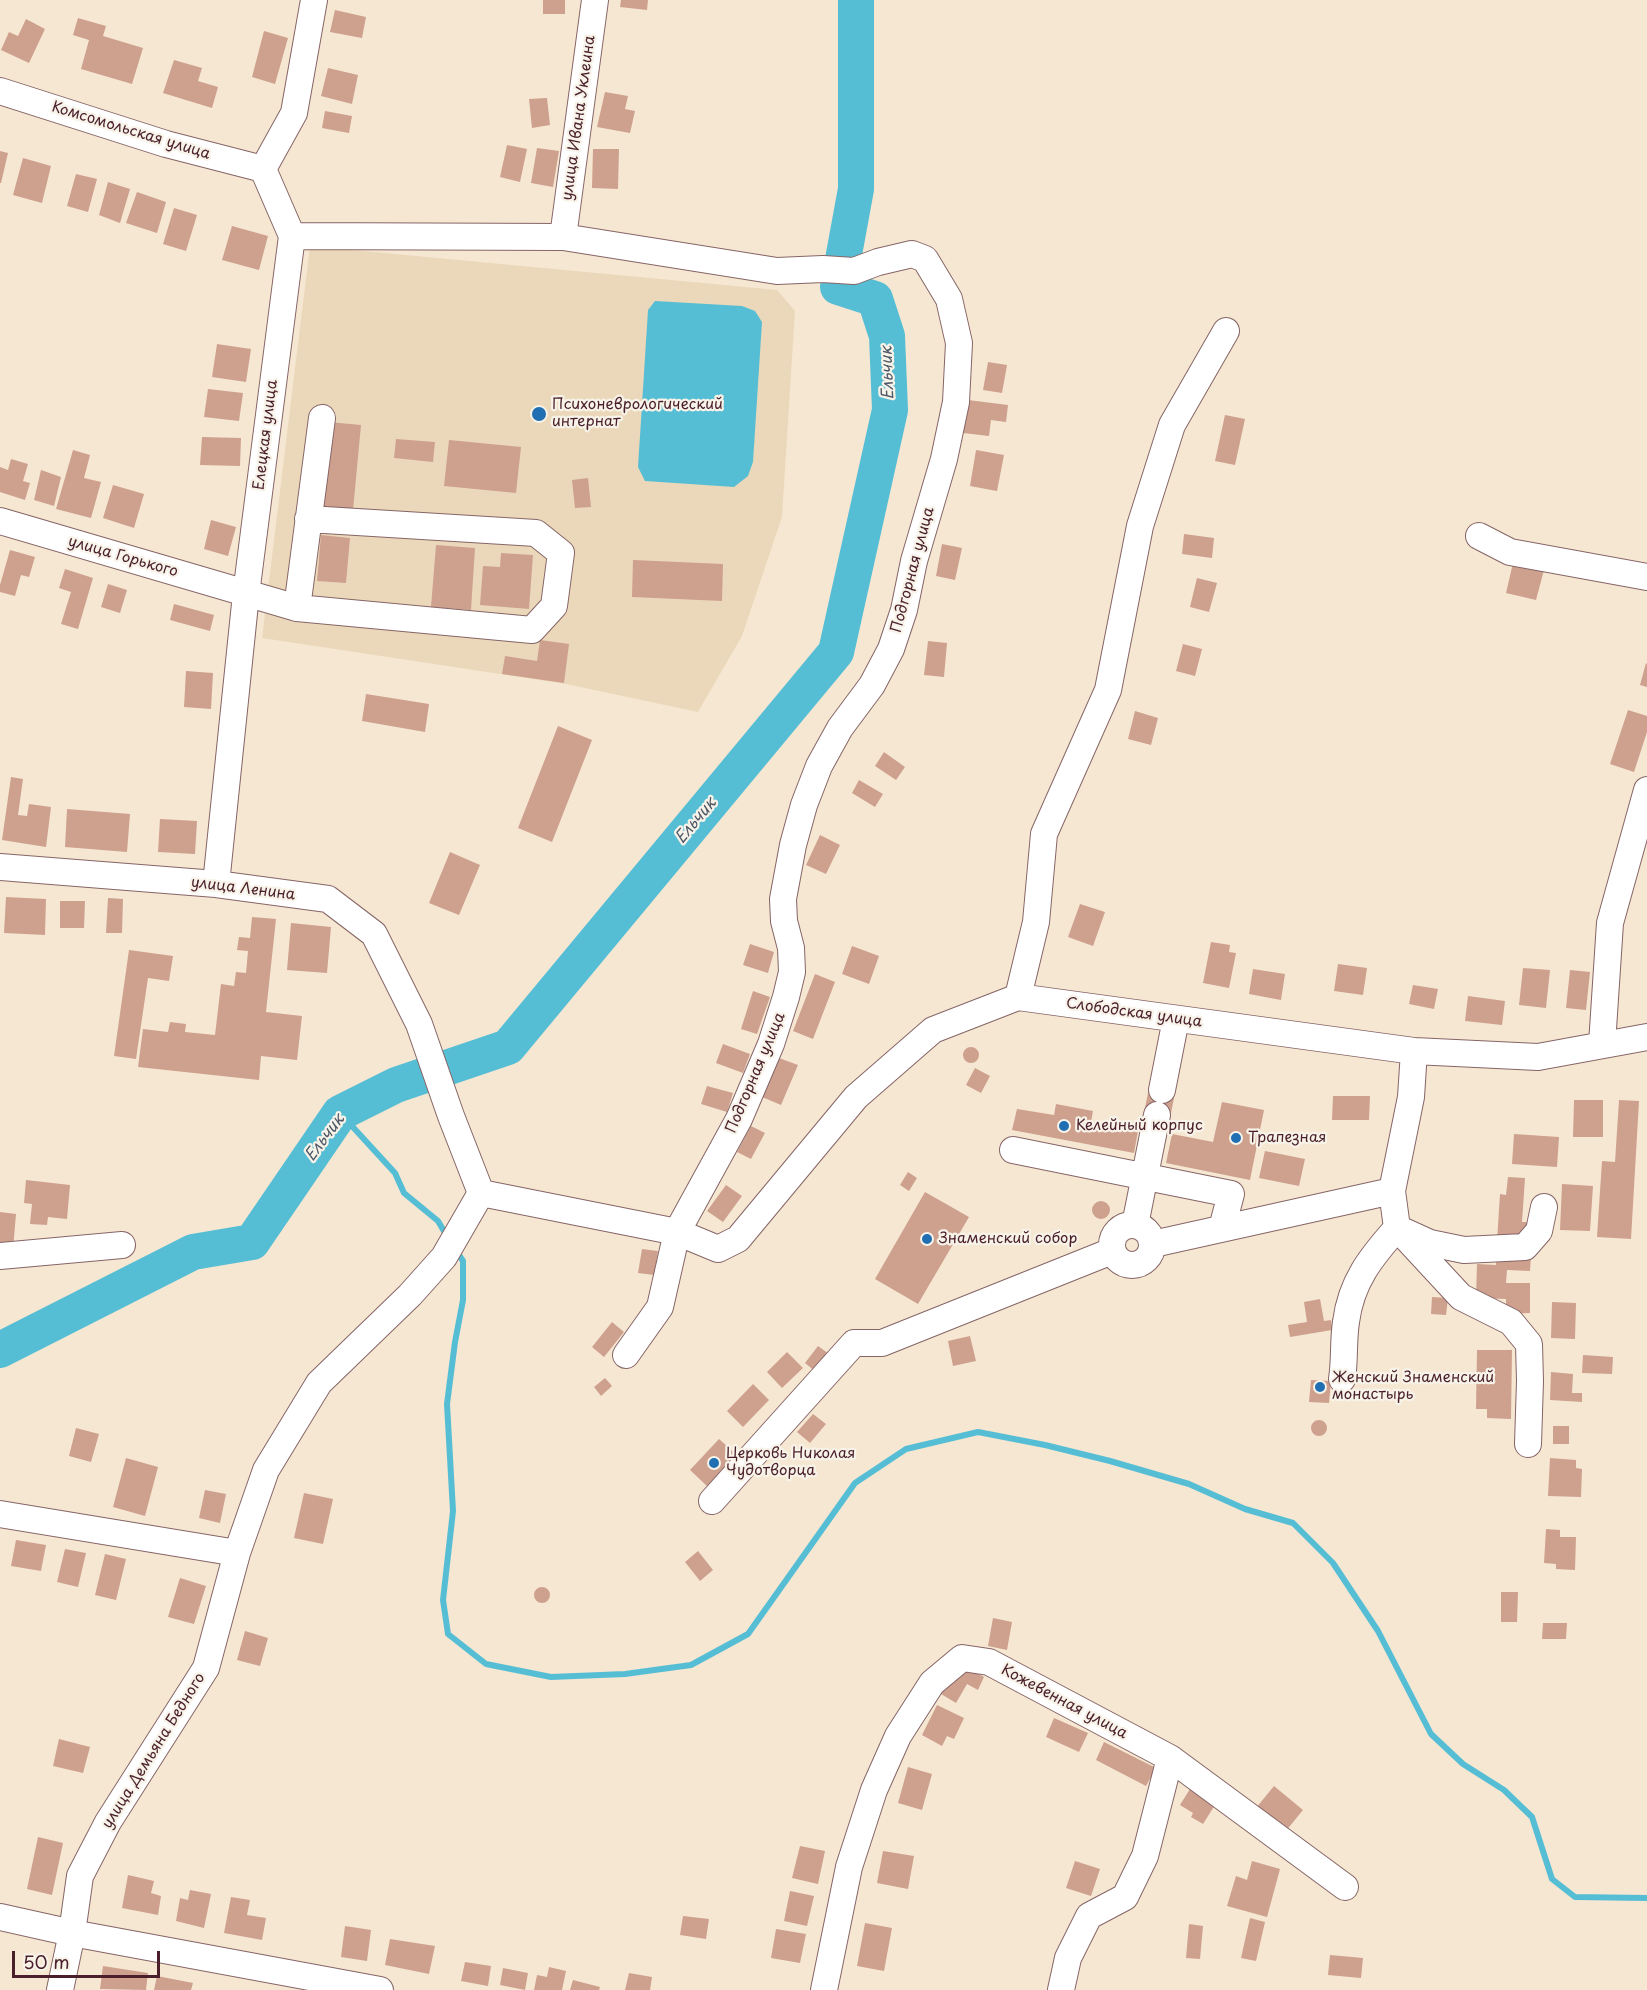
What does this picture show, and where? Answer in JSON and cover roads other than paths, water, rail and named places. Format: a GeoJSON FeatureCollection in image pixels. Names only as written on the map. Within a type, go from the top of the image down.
{"type":"FeatureCollection","features":[{"type":"Feature","properties":{"kind":"street"},"geometry":{"type":"LineString","coordinates":[[263,169],[294,113],[314,0]]}},
{"type":"Feature","properties":{"kind":"street","name":"улица Ивана Уклеина"},"geometry":{"type":"LineString","coordinates":[[563,237],[595,0]]}},
{"type":"Feature","properties":{"kind":"street","name":"Комсомольская улица"},"geometry":{"type":"LineString","coordinates":[[0,91],[166,144],[263,169]]}},
{"type":"Feature","properties":{"kind":"street","name":"Елецкая улица"},"geometry":{"type":"LineString","coordinates":[[216,884],[246,594],[291,236],[263,169]]}},
{"type":"Feature","properties":{"kind":"street","name":"Подгорная улица"},"geometry":{"type":"LineString","coordinates":[[291,236],[563,237],[777,271],[823,269],[854,271],[878,262],[912,254],[925,259],[949,299],[959,343],[956,402],[944,459],[914,561],[904,610],[891,649],[872,685],[840,728],[819,766],[804,806],[793,845],[783,899],[784,921],[791,948],[792,972],[786,997],[771,1044],[740,1119],[677,1232],[660,1308],[626,1355]]}},
{"type":"Feature","properties":{"kind":"street"},"geometry":{"type":"LineString","coordinates":[[1018,997],[1036,922],[1044,834],[1108,690],[1140,525],[1150,492],[1172,425],[1226,331]]}},
{"type":"Feature","properties":{"kind":"street"},"geometry":{"type":"LineString","coordinates":[[297,608],[322,418]]}},
{"type":"Feature","properties":{"kind":"street","name":"улица Горького"},"geometry":{"type":"LineString","coordinates":[[0,521],[297,608],[532,630],[554,606],[561,553],[536,533],[308,519]]}},
{"type":"Feature","properties":{"kind":"street"},"geometry":{"type":"LineString","coordinates":[[1479,536],[1510,552],[1647,577]]}},
{"type":"Feature","properties":{"kind":"street"},"geometry":{"type":"LineString","coordinates":[[1602,1044],[1610,924],[1647,790]]}},
{"type":"Feature","properties":{"kind":"street","name":"улица Ленина"},"geometry":{"type":"LineString","coordinates":[[0,867],[216,884],[328,899],[374,934],[419,1024],[481,1193]]}},
{"type":"Feature","properties":{"kind":"street","name":"Слободская улица"},"geometry":{"type":"LineString","coordinates":[[677,1232],[718,1249],[738,1239],[856,1097],[933,1030],[1018,997],[1414,1051],[1538,1057],[1647,1037]]}},
{"type":"Feature","properties":{"kind":"street"},"geometry":{"type":"LineString","coordinates":[[1162,1090],[1176,1019]]}},
{"type":"Feature","properties":{"kind":"street"},"geometry":{"type":"LineString","coordinates":[[1414,1051],[1411,1096],[1392,1191],[1397,1228],[1461,1297],[1511,1322],[1529,1344],[1528,1444]]}},
{"type":"Feature","properties":{"kind":"street"},"geometry":{"type":"LineString","coordinates":[[1135,1225],[1157,1115]]}},
{"type":"Feature","properties":{"kind":"street"},"geometry":{"type":"LineString","coordinates":[[1013,1150],[1231,1194],[1222,1228]]}},
{"type":"Feature","properties":{"kind":"street"},"geometry":{"type":"LineString","coordinates":[[1153,1244],[1392,1191]]}},
{"type":"Feature","properties":{"kind":"street"},"geometry":{"type":"LineString","coordinates":[[481,1193],[677,1232]]}},
{"type":"Feature","properties":{"kind":"street","name":"улица Демьяна Бедного"},"geometry":{"type":"LineString","coordinates":[[60,1990],[80,1876],[108,1822],[206,1668],[237,1553],[266,1470],[319,1383],[410,1295],[444,1257],[481,1193]]}},
{"type":"Feature","properties":{"kind":"street"},"geometry":{"type":"LineString","coordinates":[[1397,1228],[1430,1243],[1464,1250],[1525,1247],[1539,1231],[1544,1207]]}},
{"type":"Feature","properties":{"kind":"street"},"geometry":{"type":"LineString","coordinates":[[1135,1225],[1147,1231],[1153,1244],[1146,1260],[1134,1266],[1120,1262],[1112,1251],[1113,1238],[1123,1227],[1135,1225]]}},
{"type":"Feature","properties":{"kind":"street"},"geometry":{"type":"LineString","coordinates":[[1342,1379],[1346,1322],[1352,1293],[1370,1258],[1397,1228]]}},
{"type":"Feature","properties":{"kind":"street"},"geometry":{"type":"LineString","coordinates":[[0,1256],[122,1245]]}},
{"type":"Feature","properties":{"kind":"street"},"geometry":{"type":"LineString","coordinates":[[712,1501],[854,1343],[882,1343],[1112,1251]]}},
{"type":"Feature","properties":{"kind":"street"},"geometry":{"type":"LineString","coordinates":[[0,1514],[237,1553]]}},
{"type":"Feature","properties":{"kind":"street","name":"Кожевенная улица"},"geometry":{"type":"LineString","coordinates":[[824,1990],[849,1867],[874,1790],[898,1736],[932,1683],[962,1658],[989,1662],[1170,1758],[1345,1887]]}},
{"type":"Feature","properties":{"kind":"street"},"geometry":{"type":"LineString","coordinates":[[1061,1990],[1068,1958],[1089,1916],[1125,1897],[1145,1856],[1170,1758]]}},
{"type":"Feature","properties":{"kind":"street"},"geometry":{"type":"LineString","coordinates":[[0,1917],[380,1990]]}},
{"type":"Feature","properties":{"kind":"water"},"geometry":{"type":"Polygon","coordinates":[[[655,301],[742,306],[755,311],[762,322],[753,462],[748,476],[734,487],[645,481],[638,467],[648,310],[655,301]]]}},
{"type":"Feature","properties":{"kind":"waterway","name":"Ельчик"},"geometry":{"type":"LineString","coordinates":[[0,1350],[193,1252],[252,1242],[340,1113],[396,1085],[508,1047],[836,652],[890,410],[887,336],[875,299],[838,287],[856,189],[856,0]]}},
{"type":"Feature","properties":{"kind":"waterway"},"geometry":{"type":"LineString","coordinates":[[340,1113],[395,1173],[404,1193],[438,1221],[448,1238]]}},
{"type":"Feature","properties":{"kind":"waterway"},"geometry":{"type":"LineString","coordinates":[[455,1249],[463,1261],[463,1300],[447,1404],[453,1511],[443,1600],[448,1634],[486,1664],[551,1677],[625,1674],[691,1665],[748,1634],[855,1483],[906,1449],[978,1432],[1045,1445],[1189,1484],[1245,1509],[1293,1523],[1333,1563],[1378,1631],[1431,1734],[1463,1764],[1504,1790],[1532,1817],[1552,1879],[1575,1897],[1647,1898]]}},
{"type":"Feature","properties":{"kind":"place","name":"Психоневрологический интернат"},"geometry":{"type":"Point","coordinates":[539,414]}},
{"type":"Feature","properties":{"kind":"place","name":"Келейный корпус"},"geometry":{"type":"Point","coordinates":[1064,1126]}},
{"type":"Feature","properties":{"kind":"place","name":"Трапезная"},"geometry":{"type":"Point","coordinates":[1236,1138]}},
{"type":"Feature","properties":{"kind":"place","name":"Знаменский собор"},"geometry":{"type":"Point","coordinates":[927,1239]}},
{"type":"Feature","properties":{"kind":"place","name":"Женский Знаменский монастырь"},"geometry":{"type":"Point","coordinates":[1320,1387]}},
{"type":"Feature","properties":{"kind":"place","name":"Церковь Николая Чудотворца"},"geometry":{"type":"Point","coordinates":[714,1463]}}]}
